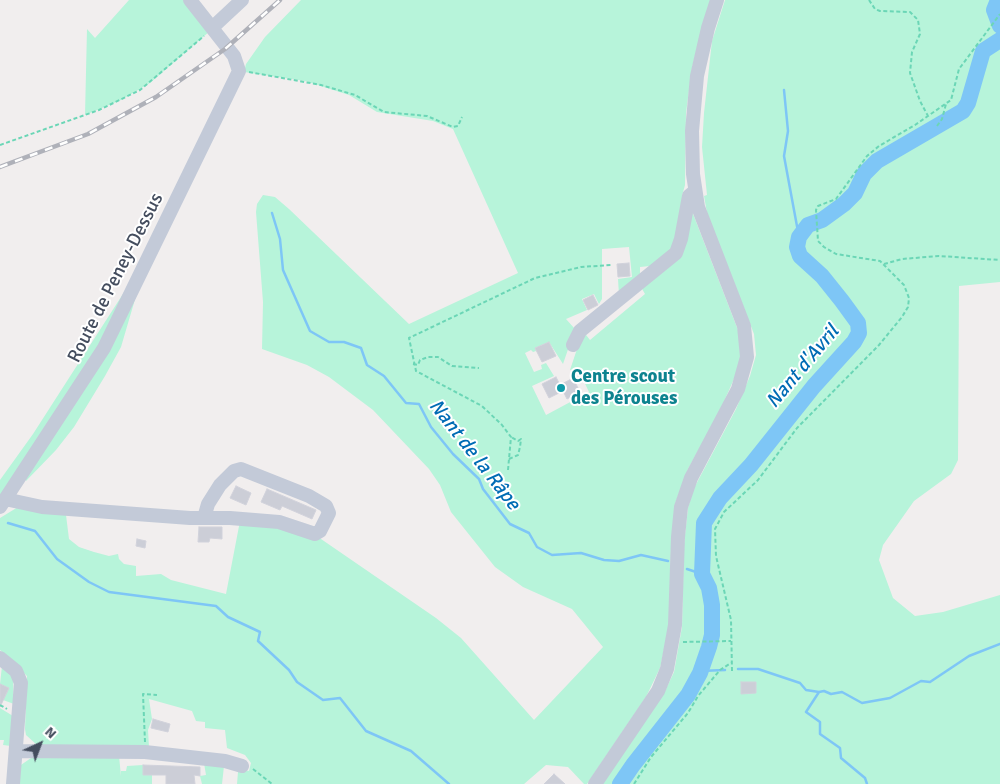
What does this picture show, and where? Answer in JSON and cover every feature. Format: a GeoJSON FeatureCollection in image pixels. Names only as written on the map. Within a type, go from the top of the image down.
{"type":"FeatureCollection","features":[{"type":"Feature","properties":{"kind":"street"},"geometry":{"type":"LineString","coordinates":[[190,0],[234,56],[239,72]]}},
{"type":"Feature","properties":{"kind":"street"},"geometry":{"type":"LineString","coordinates":[[213,27],[242,0]]}},
{"type":"Feature","properties":{"kind":"street"},"geometry":{"type":"LineString","coordinates":[[595,784],[658,690],[667,670],[675,625],[681,507],[691,478],[738,388],[746,363],[747,343],[744,326],[704,226],[695,191],[692,153],[694,104],[703,48],[717,0]]}},
{"type":"Feature","properties":{"kind":"street","name":"Route de Peney-Dessus"},"geometry":{"type":"LineString","coordinates":[[2,503],[104,348],[239,72]]}},
{"type":"Feature","properties":{"kind":"street"},"geometry":{"type":"LineString","coordinates":[[574,345],[580,330],[676,254],[682,240],[689,196],[695,191]]}},
{"type":"Feature","properties":{"kind":"street"},"geometry":{"type":"LineString","coordinates":[[2,503],[42,507],[204,518],[230,518],[279,522],[315,534],[320,531],[329,513],[326,506],[309,496],[241,469],[234,471],[220,485],[208,504],[204,518]]}},
{"type":"Feature","properties":{"kind":"street"},"geometry":{"type":"LineString","coordinates":[[0,658],[16,671],[20,679],[13,784]]}},
{"type":"Feature","properties":{"kind":"street"},"geometry":{"type":"LineString","coordinates":[[16,751],[146,752],[225,761],[242,766]]}},
{"type":"Feature","properties":{"kind":"path"},"geometry":{"type":"LineString","coordinates":[[869,0],[875,9],[880,11],[910,12],[918,20],[920,34],[912,52],[910,73],[913,85],[928,116]]}},
{"type":"Feature","properties":{"kind":"path"},"geometry":{"type":"LineString","coordinates":[[732,671],[732,620],[716,556],[715,529],[724,512],[758,480],[797,428],[829,398],[902,317],[908,306],[906,290],[884,264],[875,259],[836,254],[818,241],[816,210],[818,206],[836,199],[867,156],[879,146],[951,100],[959,69],[1000,14]]}},
{"type":"Feature","properties":{"kind":"path"},"geometry":{"type":"LineString","coordinates":[[0,145],[91,113],[140,90],[213,27]]}},
{"type":"Feature","properties":{"kind":"path"},"geometry":{"type":"LineString","coordinates":[[239,72],[305,81],[355,95],[384,112],[427,116],[453,127],[458,126],[462,117]]}},
{"type":"Feature","properties":{"kind":"path"},"geometry":{"type":"LineString","coordinates":[[937,126],[942,119],[946,104]]}},
{"type":"Feature","properties":{"kind":"path"},"geometry":{"type":"LineString","coordinates":[[884,264],[902,259],[939,256],[1000,260]]}},
{"type":"Feature","properties":{"kind":"path"},"geometry":{"type":"LineString","coordinates":[[509,460],[518,455],[521,439],[518,441],[511,437],[502,425],[482,406],[416,371],[409,338],[535,278],[581,267],[612,265]]}},
{"type":"Feature","properties":{"kind":"path"},"geometry":{"type":"LineString","coordinates":[[413,364],[418,365],[420,360],[428,357],[438,357],[452,366],[478,368]]}},
{"type":"Feature","properties":{"kind":"path"},"geometry":{"type":"LineString","coordinates":[[508,470],[511,437]]}},
{"type":"Feature","properties":{"kind":"path"},"geometry":{"type":"LineString","coordinates":[[687,642],[731,641]]}},
{"type":"Feature","properties":{"kind":"path"},"geometry":{"type":"LineString","coordinates":[[634,784],[645,765],[688,713],[698,696],[714,676],[731,663]]}},
{"type":"Feature","properties":{"kind":"path"},"geometry":{"type":"LineString","coordinates":[[146,752],[143,694],[157,695]]}},
{"type":"Feature","properties":{"kind":"path"},"geometry":{"type":"LineString","coordinates":[[242,766],[256,770],[272,784]]}},
{"type":"Feature","properties":{"kind":"green space"},"geometry":{"type":"Polygon","coordinates":[[[129,0],[184,0],[210,31],[150,83],[121,100],[85,115],[87,29],[95,38],[129,0]]]}},
{"type":"Feature","properties":{"kind":"green space"},"geometry":{"type":"Polygon","coordinates":[[[301,0],[711,0],[692,68],[686,113],[685,185],[682,196],[690,206],[738,330],[742,350],[737,372],[719,413],[688,469],[675,504],[671,548],[669,627],[660,668],[646,697],[587,784],[584,784],[568,767],[546,765],[524,784],[237,784],[238,772],[241,769],[249,771],[251,763],[245,755],[227,748],[225,730],[205,728],[205,722],[196,721],[192,711],[149,699],[152,719],[148,730],[149,747],[37,745],[26,735],[27,676],[0,650],[0,518],[18,507],[66,515],[69,539],[79,547],[94,552],[109,556],[118,554],[119,559],[124,564],[136,566],[136,576],[161,574],[171,580],[226,594],[240,521],[280,525],[321,539],[436,618],[461,638],[534,720],[603,647],[572,609],[523,587],[495,567],[451,512],[440,485],[429,469],[373,410],[329,377],[307,365],[262,349],[263,302],[256,212],[257,204],[263,195],[275,197],[289,209],[409,324],[518,273],[453,129],[433,121],[377,112],[349,95],[305,81],[244,72],[246,64],[265,37],[301,0]],[[629,247],[602,249],[602,299],[599,304],[594,294],[582,299],[587,310],[566,319],[575,329],[563,364],[549,342],[535,348],[536,351],[533,352],[531,350],[525,353],[534,372],[542,369],[541,365],[546,363],[554,376],[532,386],[546,415],[589,392],[578,369],[570,370],[583,331],[590,340],[645,294],[641,287],[672,250],[650,266],[640,267],[640,276],[619,295],[618,279],[632,277],[629,247]]]}},
{"type":"Feature","properties":{"kind":"green space"},"geometry":{"type":"Polygon","coordinates":[[[725,0],[1000,0],[1000,282],[959,286],[958,460],[951,474],[914,501],[883,545],[879,560],[893,598],[915,616],[943,612],[1000,595],[1000,784],[602,784],[665,691],[674,672],[682,627],[684,544],[688,508],[693,490],[736,409],[750,376],[756,355],[754,334],[707,213],[704,196],[707,195],[702,147],[704,113],[712,41],[725,0]]]}},
{"type":"Feature","properties":{"kind":"green space"},"geometry":{"type":"Polygon","coordinates":[[[130,283],[111,327],[0,497],[0,480],[33,434],[130,283]]]}},
{"type":"Feature","properties":{"kind":"green space"},"geometry":{"type":"Polygon","coordinates":[[[136,296],[121,347],[105,376],[74,427],[56,450],[26,481],[24,477],[136,296]]]}},
{"type":"Feature","properties":{"kind":"green space"},"geometry":{"type":"Polygon","coordinates":[[[2,666],[13,677],[14,704],[3,700],[9,688],[0,684],[2,666]]]}},
{"type":"Feature","properties":{"kind":"green space"},"geometry":{"type":"Polygon","coordinates":[[[0,708],[13,716],[11,746],[3,745],[4,740],[0,740],[0,708]]]}},
{"type":"Feature","properties":{"kind":"green space"},"geometry":{"type":"Polygon","coordinates":[[[119,756],[121,776],[121,771],[126,771],[127,766],[143,765],[152,775],[152,784],[16,784],[18,767],[31,758],[119,756]]]}},
{"type":"Feature","properties":{"kind":"green space"},"geometry":{"type":"Polygon","coordinates":[[[204,763],[224,766],[222,784],[202,784],[200,776],[206,775],[204,763]]]}},
{"type":"Feature","properties":{"kind":"building"},"geometry":{"type":"Polygon","coordinates":[[[629,263],[630,276],[618,277],[617,264],[629,263]]]}},
{"type":"Feature","properties":{"kind":"building"},"geometry":{"type":"Polygon","coordinates":[[[593,295],[598,305],[588,310],[583,300],[593,295]]]}},
{"type":"Feature","properties":{"kind":"building"},"geometry":{"type":"Polygon","coordinates":[[[549,342],[556,356],[542,362],[535,348],[549,342]]]}},
{"type":"Feature","properties":{"kind":"building","name":"Centre scout des Pérouses"},"geometry":{"type":"Polygon","coordinates":[[[556,377],[560,385],[573,378],[580,392],[567,399],[563,391],[549,398],[542,384],[556,377]]]}},
{"type":"Feature","properties":{"kind":"building"},"geometry":{"type":"Polygon","coordinates":[[[236,486],[251,493],[246,505],[230,498],[236,486]]]}},
{"type":"Feature","properties":{"kind":"building"},"geometry":{"type":"Polygon","coordinates":[[[267,489],[316,510],[312,519],[282,506],[280,510],[261,502],[267,489]]]}},
{"type":"Feature","properties":{"kind":"building"},"geometry":{"type":"Polygon","coordinates":[[[199,527],[222,527],[222,539],[210,538],[209,542],[198,542],[199,527]]]}},
{"type":"Feature","properties":{"kind":"building"},"geometry":{"type":"Polygon","coordinates":[[[137,539],[146,541],[145,548],[136,546],[137,539]]]}},
{"type":"Feature","properties":{"kind":"building"},"geometry":{"type":"Polygon","coordinates":[[[741,682],[756,682],[756,693],[741,694],[741,682]]]}},
{"type":"Feature","properties":{"kind":"building"},"geometry":{"type":"Polygon","coordinates":[[[0,684],[9,688],[0,707],[0,684]]]}},
{"type":"Feature","properties":{"kind":"building"},"geometry":{"type":"Polygon","coordinates":[[[153,719],[170,724],[168,732],[151,728],[153,719]]]}},
{"type":"Feature","properties":{"kind":"building"},"geometry":{"type":"Polygon","coordinates":[[[143,765],[200,767],[200,776],[194,775],[195,784],[166,784],[166,775],[143,775],[143,765]]]}},
{"type":"Feature","properties":{"kind":"building"},"geometry":{"type":"Polygon","coordinates":[[[554,774],[565,784],[544,784],[554,774]]]}},
{"type":"Feature","properties":{"kind":"waterway","name":"Nant d'Avril"},"geometry":{"type":"LineString","coordinates":[[998,0],[994,10],[1000,26]]}},
{"type":"Feature","properties":{"kind":"waterway","name":"Nant d'Avril"},"geometry":{"type":"LineString","coordinates":[[620,784],[688,695],[700,673],[709,647],[712,635],[712,605],[709,588],[702,574],[704,523],[720,498],[751,465],[814,386],[854,342],[859,333],[858,323],[842,301],[822,276],[800,256],[797,247],[799,237],[808,225],[822,220],[844,204],[855,193],[864,174],[877,161],[963,111],[968,103],[983,51],[1000,40]]}},
{"type":"Feature","properties":{"kind":"waterway"},"geometry":{"type":"LineString","coordinates":[[784,90],[788,131],[784,156],[799,237]]}},
{"type":"Feature","properties":{"kind":"waterway","name":"Nant de la Râpe"},"geometry":{"type":"LineString","coordinates":[[272,213],[280,239],[283,270],[310,331],[329,342],[344,342],[361,348],[367,365],[384,376],[406,403],[419,404],[431,427],[453,454],[479,479],[483,489],[510,524],[529,533],[537,547],[552,555],[581,553],[604,560],[619,561],[641,555],[668,561]]}},
{"type":"Feature","properties":{"kind":"waterway"},"geometry":{"type":"LineString","coordinates":[[8,523],[35,531],[57,559],[89,582],[109,592],[216,606],[228,617],[260,632],[258,641],[289,670],[297,682],[323,700],[340,698],[366,731],[411,751],[449,784]]}},
{"type":"Feature","properties":{"kind":"waterway","name":"Nant de la Râpe"},"geometry":{"type":"LineString","coordinates":[[687,569],[702,574]]}},
{"type":"Feature","properties":{"kind":"waterway"},"geometry":{"type":"LineString","coordinates":[[738,669],[758,669],[800,683],[806,690],[824,691],[831,694],[842,692],[862,703],[890,698],[921,681],[930,682],[969,656],[1000,644]]}},
{"type":"Feature","properties":{"kind":"waterway"},"geometry":{"type":"LineString","coordinates":[[700,671],[725,670]]}},
{"type":"Feature","properties":{"kind":"waterway"},"geometry":{"type":"LineString","coordinates":[[819,692],[806,712],[820,722],[820,734],[840,748],[841,758],[865,778],[867,784]]}},
{"type":"Feature","properties":{"kind":"railway"},"geometry":{"type":"LineString","coordinates":[[0,167],[88,134],[156,97],[225,49],[280,0]]}},
{"type":"Feature","properties":{"kind":"place","name":"Centre scout des Pérouses"},"geometry":{"type":"Point","coordinates":[561,388]}}]}
